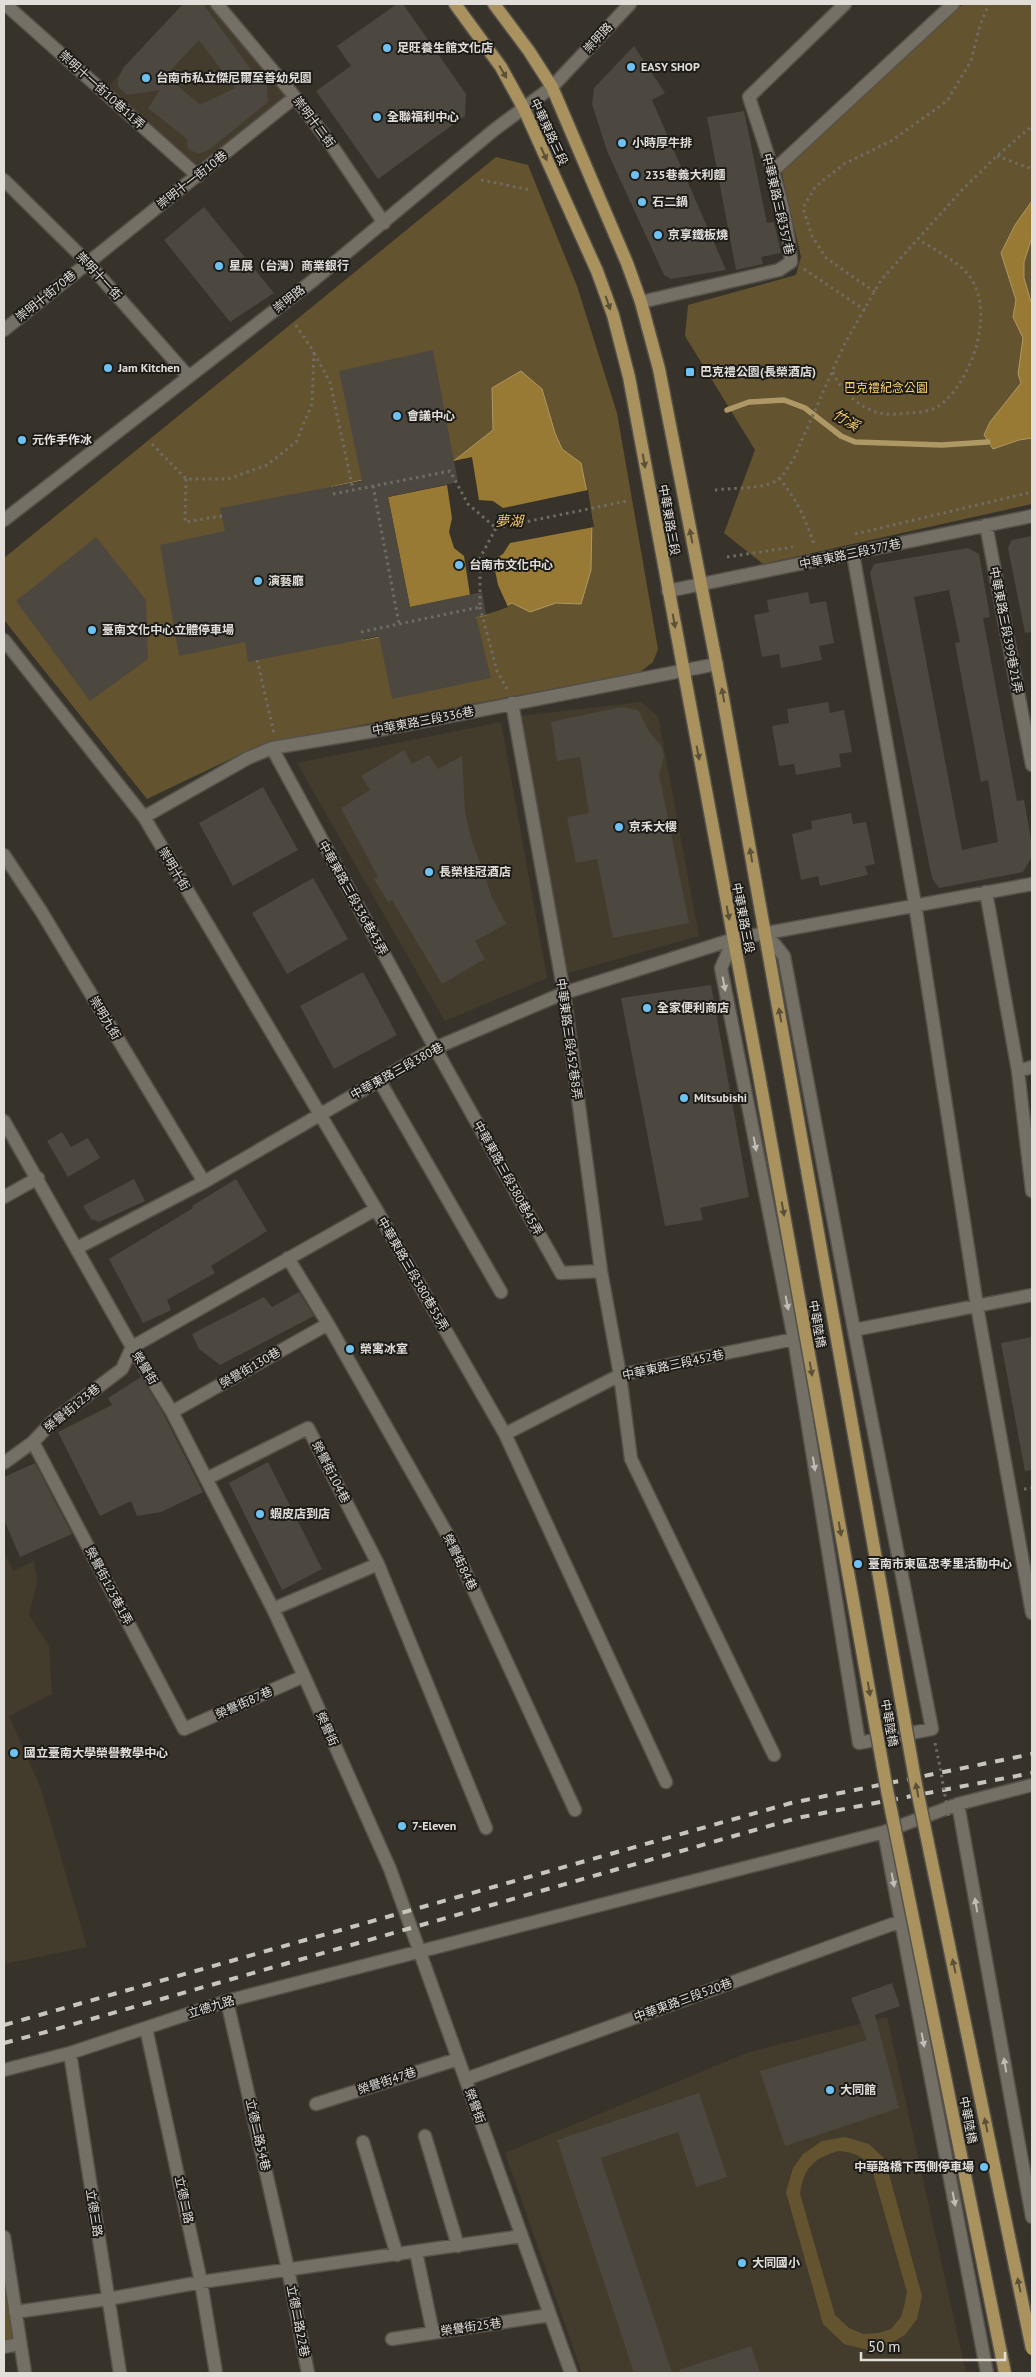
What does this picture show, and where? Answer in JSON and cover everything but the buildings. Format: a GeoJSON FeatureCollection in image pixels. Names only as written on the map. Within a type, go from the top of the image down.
{"type":"FeatureCollection","features":[{"type":"Feature","properties":{"kind":"main road","name":"中華東路三段"},"geometry":{"type":"LineString","coordinates":[[455,4],[501,68],[524,109],[598,272],[613,315],[629,377],[682,671],[759,1075]]}},
{"type":"Feature","properties":{"kind":"main road","name":"中華東路三段"},"geometry":{"type":"LineString","coordinates":[[494,4],[529,51],[552,87],[627,263],[641,302],[659,369],[717,664],[788,1063]]}},
{"type":"Feature","properties":{"kind":"main road","name":"中華陸橋"},"geometry":{"type":"LineString","coordinates":[[788,1063],[916,1785],[1032,2349]]}},
{"type":"Feature","properties":{"kind":"main road","name":"中華陸橋"},"geometry":{"type":"LineString","coordinates":[[759,1075],[887,1790],[1005,2373]]}},
{"type":"Feature","properties":{"kind":"street","name":"崇明十一街10巷11弄"},"geometry":{"type":"LineString","coordinates":[[5,4],[198,176]]}},
{"type":"Feature","properties":{"kind":"street","name":"崇明十二街"},"geometry":{"type":"LineString","coordinates":[[217,4],[296,97],[330,143],[384,223]]}},
{"type":"Feature","properties":{"kind":"street","name":"崇明路"},"geometry":{"type":"LineString","coordinates":[[4,520],[384,223],[494,130],[552,87],[630,4]]}},
{"type":"Feature","properties":{"kind":"street","name":"中華東路三段357巷"},"geometry":{"type":"LineString","coordinates":[[641,302],[779,270],[790,262],[790,246],[773,170],[748,97],[845,4]]}},
{"type":"Feature","properties":{"kind":"street"},"geometry":{"type":"LineString","coordinates":[[773,170],[953,4]]}},
{"type":"Feature","properties":{"kind":"street","name":"崇明十一街10巷"},"geometry":{"type":"LineString","coordinates":[[88,262],[296,97]]}},
{"type":"Feature","properties":{"kind":"street","name":"崇明十一街"},"geometry":{"type":"LineString","coordinates":[[4,180],[88,262],[188,376]]}},
{"type":"Feature","properties":{"kind":"street","name":"崇明十街70巷"},"geometry":{"type":"LineString","coordinates":[[4,330],[88,262]]}},
{"type":"Feature","properties":{"kind":"street","name":"中華東路三段377巷"},"geometry":{"type":"LineString","coordinates":[[668,591],[1032,516]]}},
{"type":"Feature","properties":{"kind":"street","name":"中華東路三段399巷21弄"},"geometry":{"type":"LineString","coordinates":[[986,525],[1032,765]]}},
{"type":"Feature","properties":{"kind":"street"},"geometry":{"type":"LineString","coordinates":[[853,554],[915,904],[978,1306],[1032,1613]]}},
{"type":"Feature","properties":{"kind":"street","name":"崇明十街"},"geometry":{"type":"LineString","coordinates":[[4,640],[144,817],[321,1114]]}},
{"type":"Feature","properties":{"kind":"street","name":"中華東路三段336巷"},"geometry":{"type":"LineString","coordinates":[[144,817],[248,758],[272,748],[374,731],[717,664]]}},
{"type":"Feature","properties":{"kind":"street","name":"中華東路三段452巷8弄"},"geometry":{"type":"LineString","coordinates":[[512,703],[564,993],[601,1271],[620,1375]]}},
{"type":"Feature","properties":{"kind":"street","name":"中華東路三段336巷43弄"},"geometry":{"type":"LineString","coordinates":[[272,748],[435,1048]]}},
{"type":"Feature","properties":{"kind":"street","name":"崇明九街"},"geometry":{"type":"LineString","coordinates":[[4,855],[41,910],[204,1182]]}},
{"type":"Feature","properties":{"kind":"street","name":"中華東路三段380巷"},"geometry":{"type":"LineString","coordinates":[[77,1248],[204,1182],[435,1048],[564,993],[734,939],[915,904],[1032,884]]}},
{"type":"Feature","properties":{"kind":"street"},"geometry":{"type":"LineString","coordinates":[[986,892],[1018,1071],[1032,1191]]}},
{"type":"Feature","properties":{"kind":"street"},"geometry":{"type":"LineString","coordinates":[[734,939],[721,968],[794,1339],[859,1743],[932,1729],[854,1330],[784,956],[765,932]]}},
{"type":"Feature","properties":{"kind":"street","name":"中華東路三段380巷45弄"},"geometry":{"type":"LineString","coordinates":[[435,1048],[561,1273],[601,1271]]}},
{"type":"Feature","properties":{"kind":"street"},"geometry":{"type":"LineString","coordinates":[[1018,1071],[1032,1067]]}},
{"type":"Feature","properties":{"kind":"street"},"geometry":{"type":"LineString","coordinates":[[379,1080],[501,1292]]}},
{"type":"Feature","properties":{"kind":"street","name":"中華東路三段380巷55弄"},"geometry":{"type":"LineString","coordinates":[[321,1114],[505,1434]]}},
{"type":"Feature","properties":{"kind":"street","name":"榮譽街"},"geometry":{"type":"LineString","coordinates":[[4,1121],[132,1346],[172,1412],[273,1609],[304,1676],[390,1868],[571,2373]]}},
{"type":"Feature","properties":{"kind":"street"},"geometry":{"type":"LineString","coordinates":[[4,1197],[38,1178]]}},
{"type":"Feature","properties":{"kind":"street"},"geometry":{"type":"LineString","coordinates":[[132,1346],[376,1209]]}},
{"type":"Feature","properties":{"kind":"street","name":"榮譽街84巷"},"geometry":{"type":"LineString","coordinates":[[288,1258],[328,1324],[451,1541],[575,1810]]}},
{"type":"Feature","properties":{"kind":"street"},"geometry":{"type":"LineString","coordinates":[[854,1330],[1032,1295]]}},
{"type":"Feature","properties":{"kind":"street","name":"榮譽街130巷"},"geometry":{"type":"LineString","coordinates":[[172,1412],[328,1324]]}},
{"type":"Feature","properties":{"kind":"street","name":"中華東路三段452巷"},"geometry":{"type":"LineString","coordinates":[[505,1434],[620,1375],[794,1339]]}},
{"type":"Feature","properties":{"kind":"street","name":"榮譽街123巷"},"geometry":{"type":"LineString","coordinates":[[4,1463],[33,1442],[53,1421],[122,1369],[132,1346]]}},
{"type":"Feature","properties":{"kind":"street"},"geometry":{"type":"LineString","coordinates":[[620,1375],[630,1459],[774,1755]]}},
{"type":"Feature","properties":{"kind":"street","name":"榮譽街104巷"},"geometry":{"type":"LineString","coordinates":[[206,1479],[308,1428],[378,1564]]}},
{"type":"Feature","properties":{"kind":"street"},"geometry":{"type":"LineString","coordinates":[[505,1434],[666,1782]]}},
{"type":"Feature","properties":{"kind":"street","name":"榮譽街123巷1弄"},"geometry":{"type":"LineString","coordinates":[[33,1442],[184,1730]]}},
{"type":"Feature","properties":{"kind":"street"},"geometry":{"type":"LineString","coordinates":[[273,1609],[378,1564],[486,1828]]}},
{"type":"Feature","properties":{"kind":"street","name":"榮譽街87巷"},"geometry":{"type":"LineString","coordinates":[[184,1730],[304,1676]]}},
{"type":"Feature","properties":{"kind":"street","name":"立德九路"},"geometry":{"type":"LineString","coordinates":[[4,2070],[70,2053],[227,2001],[884,1832],[958,1804],[1032,1785]]}},
{"type":"Feature","properties":{"kind":"street"},"geometry":{"type":"LineString","coordinates":[[958,1804],[1032,2217]]}},
{"type":"Feature","properties":{"kind":"street"},"geometry":{"type":"LineString","coordinates":[[884,1832],[987,2373]]}},
{"type":"Feature","properties":{"kind":"street","name":"中華東路三段520巷"},"geometry":{"type":"LineString","coordinates":[[466,2079],[901,1921]]}},
{"type":"Feature","properties":{"kind":"street","name":"立德二路54巷"},"geometry":{"type":"LineString","coordinates":[[227,2001],[288,2270]]}},
{"type":"Feature","properties":{"kind":"street","name":"立德二路"},"geometry":{"type":"LineString","coordinates":[[146,2028],[201,2282],[216,2373]]}},
{"type":"Feature","properties":{"kind":"street","name":"立德三路"},"geometry":{"type":"LineString","coordinates":[[70,2053],[120,2373]]}},
{"type":"Feature","properties":{"kind":"street","name":"榮譽街47巷"},"geometry":{"type":"LineString","coordinates":[[316,2104],[458,2059]]}},
{"type":"Feature","properties":{"kind":"street"},"geometry":{"type":"LineString","coordinates":[[425,2136],[458,2246]]}},
{"type":"Feature","properties":{"kind":"street"},"geometry":{"type":"LineString","coordinates":[[363,2142],[397,2255]]}},
{"type":"Feature","properties":{"kind":"street"},"geometry":{"type":"LineString","coordinates":[[15,2312],[201,2282],[522,2236]]}},
{"type":"Feature","properties":{"kind":"street"},"geometry":{"type":"LineString","coordinates":[[4,2237],[6,2265],[24,2373]]}},
{"type":"Feature","properties":{"kind":"street"},"geometry":{"type":"LineString","coordinates":[[416,2252],[433,2333]]}},
{"type":"Feature","properties":{"kind":"street","name":"立德二路22巷"},"geometry":{"type":"LineString","coordinates":[[288,2270],[308,2373]]}},
{"type":"Feature","properties":{"kind":"street","name":"榮譽街25巷"},"geometry":{"type":"LineString","coordinates":[[392,2339],[550,2316]]}},
{"type":"Feature","properties":{"kind":"street"},"geometry":{"type":"LineString","coordinates":[[4,2347],[19,2344]]}},
{"type":"Feature","properties":{"kind":"path"},"geometry":{"type":"LineString","coordinates":[[875,292],[826,258],[812,236],[803,208],[815,187],[844,164],[891,141],[947,101],[971,61],[980,25],[989,4]]}},
{"type":"Feature","properties":{"kind":"path"},"geometry":{"type":"LineString","coordinates":[[715,490],[763,485],[780,478],[794,458],[844,345],[881,280],[997,156],[1032,126]]}},
{"type":"Feature","properties":{"kind":"path"},"geometry":{"type":"LineString","coordinates":[[997,156],[1032,169]]}},
{"type":"Feature","properties":{"kind":"path"},"geometry":{"type":"LineString","coordinates":[[481,180],[530,190]]}},
{"type":"Feature","properties":{"kind":"path"},"geometry":{"type":"LineString","coordinates":[[806,238],[812,236]]}},
{"type":"Feature","properties":{"kind":"path"},"geometry":{"type":"LineString","coordinates":[[833,372],[836,381],[857,402],[867,409],[885,414],[922,412],[935,408],[946,400],[968,370],[980,334],[979,295],[966,271],[918,239]]}},
{"type":"Feature","properties":{"kind":"path"},"geometry":{"type":"LineString","coordinates":[[790,262],[865,310]]}},
{"type":"Feature","properties":{"kind":"path"},"geometry":{"type":"LineString","coordinates":[[295,324],[314,352],[330,382],[353,490]]}},
{"type":"Feature","properties":{"kind":"path"},"geometry":{"type":"LineString","coordinates":[[186,479],[228,479],[267,465],[296,442],[312,404],[314,352]]}},
{"type":"Feature","properties":{"kind":"path"},"geometry":{"type":"LineString","coordinates":[[152,444],[186,479],[185,522],[222,516]]}},
{"type":"Feature","properties":{"kind":"path"},"geometry":{"type":"LineString","coordinates":[[333,494],[450,471],[468,504],[496,528]]}},
{"type":"Feature","properties":{"kind":"path"},"geometry":{"type":"LineString","coordinates":[[780,478],[792,493],[814,544]]}},
{"type":"Feature","properties":{"kind":"path"},"geometry":{"type":"LineString","coordinates":[[373,486],[399,624]]}},
{"type":"Feature","properties":{"kind":"path"},"geometry":{"type":"LineString","coordinates":[[852,535],[1032,492]]}},
{"type":"Feature","properties":{"kind":"path"},"geometry":{"type":"LineString","coordinates":[[496,528],[627,501]]}},
{"type":"Feature","properties":{"kind":"path"},"geometry":{"type":"LineString","coordinates":[[496,528],[480,558],[480,607],[497,671],[512,703]]}},
{"type":"Feature","properties":{"kind":"path"},"geometry":{"type":"LineString","coordinates":[[805,546],[824,542]]}},
{"type":"Feature","properties":{"kind":"path"},"geometry":{"type":"LineString","coordinates":[[727,557],[795,547]]}},
{"type":"Feature","properties":{"kind":"path"},"geometry":{"type":"LineString","coordinates":[[361,632],[480,607]]}},
{"type":"Feature","properties":{"kind":"path"},"geometry":{"type":"LineString","coordinates":[[257,660],[274,734]]}},
{"type":"Feature","properties":{"kind":"path"},"geometry":{"type":"LineString","coordinates":[[938,1762],[949,1818]]}},
{"type":"Feature","properties":{"kind":"shaded area","name":"台南市私立傑尼爾至善幼兒園"},"geometry":{"type":"Polygon","coordinates":[[[183,4],[210,4],[290,97],[198,169],[106,89],[183,4]]]}},
{"type":"Feature","properties":{"kind":"shaded area"},"geometry":{"type":"Polygon","coordinates":[[[641,702],[658,716],[699,936],[568,973],[520,716],[641,702]]]}},
{"type":"Feature","properties":{"kind":"shaded area"},"geometry":{"type":"Polygon","coordinates":[[[501,722],[547,978],[445,1021],[297,763],[501,722]]]}},
{"type":"Feature","properties":{"kind":"shaded area","name":"國立臺南大學榮譽教學中心"},"geometry":{"type":"Polygon","coordinates":[[[4,1551],[13,1571],[34,1561],[37,1581],[29,1615],[49,1646],[52,1694],[9,1716],[41,1789],[87,1947],[4,1964],[4,1551]]]}},
{"type":"Feature","properties":{"kind":"shaded area","name":"大同國小"},"geometry":{"type":"Polygon","coordinates":[[[887,2017],[966,2373],[582,2373],[505,2153],[749,2052],[887,2017]]]}},
{"type":"Feature","properties":{"kind":"green space","name":"巴克禮紀念公園"},"geometry":{"type":"Polygon","coordinates":[[[963,4],[1032,4],[1032,504],[763,564],[724,533],[755,450],[685,336],[688,305],[796,275],[801,257],[781,169],[963,4]]]}},
{"type":"Feature","properties":{"kind":"green space"},"geometry":{"type":"Polygon","coordinates":[[[496,157],[528,165],[577,286],[617,413],[658,649],[653,662],[640,672],[262,744],[147,799],[4,620],[4,558],[496,157]]]}},
{"type":"Feature","properties":{"kind":"green space"},"geometry":{"type":"Polygon","coordinates":[[[845,2137],[869,2144],[885,2159],[922,2296],[917,2319],[905,2335],[887,2345],[868,2350],[844,2344],[823,2324],[786,2192],[793,2168],[803,2154],[822,2141],[845,2137]],[[838,2151],[822,2157],[811,2165],[804,2177],[800,2194],[835,2315],[849,2328],[863,2334],[879,2333],[891,2329],[901,2317],[907,2292],[871,2166],[864,2159],[852,2153],[838,2151]]]}},
{"type":"Feature","properties":{"kind":"green space"},"geometry":{"type":"Polygon","coordinates":[[[4,2265],[19,2344],[4,2347],[4,2265]]]}},
{"type":"Feature","properties":{"kind":"water"},"geometry":{"type":"Polygon","coordinates":[[[1032,201],[1032,237],[1024,262],[1024,278],[1032,305],[1032,438],[1019,440],[993,449],[984,435],[990,422],[1021,383],[1018,374],[1023,338],[1013,317],[1016,300],[1001,253],[1015,225],[1032,201]]]}},
{"type":"Feature","properties":{"kind":"water","name":"夢湖"},"geometry":{"type":"Polygon","coordinates":[[[521,371],[542,389],[555,433],[562,449],[581,463],[592,518],[591,570],[581,604],[556,603],[530,612],[512,603],[486,615],[363,640],[331,487],[455,460],[493,430],[492,388],[521,371]]]}},
{"type":"Feature","properties":{"kind":"pier"},"geometry":{"type":"Polygon","coordinates":[[[472,457],[479,500],[493,501],[503,508],[588,490],[594,527],[510,543],[503,554],[493,560],[498,585],[508,607],[486,615],[363,640],[331,487],[472,457]],[[447,485],[388,497],[410,607],[470,595],[464,556],[454,548],[449,532],[452,518],[447,485]]]}},
{"type":"Feature","properties":{"kind":"waterway","name":"竹溪"},"geometry":{"type":"LineString","coordinates":[[727,410],[749,402],[784,400],[805,408],[841,436],[855,442],[942,445],[988,442]]}},
{"type":"Feature","properties":{"kind":"railway"},"geometry":{"type":"LineString","coordinates":[[4,2025],[791,1803],[1032,1754]]}},
{"type":"Feature","properties":{"kind":"railway"},"geometry":{"type":"LineString","coordinates":[[4,2043],[797,1818],[1032,1773]]}},
{"type":"Feature","properties":{"kind":"place","name":"足旺養生館文化店"},"geometry":{"type":"Point","coordinates":[387,48]}},
{"type":"Feature","properties":{"kind":"place","name":"EASY SHOP"},"geometry":{"type":"Point","coordinates":[631,67]}},
{"type":"Feature","properties":{"kind":"place","name":"台南市私立傑尼爾至善幼兒園"},"geometry":{"type":"Point","coordinates":[146,78]}},
{"type":"Feature","properties":{"kind":"place","name":"全聯福利中心"},"geometry":{"type":"Point","coordinates":[377,117]}},
{"type":"Feature","properties":{"kind":"place","name":"小時厚牛排"},"geometry":{"type":"Point","coordinates":[622,143]}},
{"type":"Feature","properties":{"kind":"place","name":"235巷義大利麵"},"geometry":{"type":"Point","coordinates":[635,175]}},
{"type":"Feature","properties":{"kind":"place","name":"石二鍋"},"geometry":{"type":"Point","coordinates":[642,202]}},
{"type":"Feature","properties":{"kind":"place","name":"京享鐵板燒"},"geometry":{"type":"Point","coordinates":[658,235]}},
{"type":"Feature","properties":{"kind":"place","name":"星展（台灣）商業銀行"},"geometry":{"type":"Point","coordinates":[219,266]}},
{"type":"Feature","properties":{"kind":"place","name":"Jam Kitchen"},"geometry":{"type":"Point","coordinates":[108,368]}},
{"type":"Feature","properties":{"kind":"place","name":"巴克禮公園(長榮酒店)"},"geometry":{"type":"Point","coordinates":[690,372]}},
{"type":"Feature","properties":{"kind":"place","name":"會議中心"},"geometry":{"type":"Point","coordinates":[397,416]}},
{"type":"Feature","properties":{"kind":"place","name":"元作手作冰"},"geometry":{"type":"Point","coordinates":[22,440]}},
{"type":"Feature","properties":{"kind":"place","name":"台南市文化中心"},"geometry":{"type":"Point","coordinates":[459,565]}},
{"type":"Feature","properties":{"kind":"place","name":"演藝廳"},"geometry":{"type":"Point","coordinates":[258,581]}},
{"type":"Feature","properties":{"kind":"place","name":"臺南文化中心立體停車場"},"geometry":{"type":"Point","coordinates":[92,630]}},
{"type":"Feature","properties":{"kind":"place","name":"京禾大樓"},"geometry":{"type":"Point","coordinates":[619,827]}},
{"type":"Feature","properties":{"kind":"place","name":"長榮桂冠酒店"},"geometry":{"type":"Point","coordinates":[429,872]}},
{"type":"Feature","properties":{"kind":"place","name":"全家便利商店"},"geometry":{"type":"Point","coordinates":[647,1008]}},
{"type":"Feature","properties":{"kind":"place","name":"Mitsubishi"},"geometry":{"type":"Point","coordinates":[684,1098]}},
{"type":"Feature","properties":{"kind":"place","name":"榮寓冰室"},"geometry":{"type":"Point","coordinates":[350,1349]}},
{"type":"Feature","properties":{"kind":"place","name":"蝦皮店到店"},"geometry":{"type":"Point","coordinates":[260,1514]}},
{"type":"Feature","properties":{"kind":"place","name":"臺南市東區忠孝里活動中心"},"geometry":{"type":"Point","coordinates":[858,1564]}},
{"type":"Feature","properties":{"kind":"place","name":"國立臺南大學榮譽教學中心"},"geometry":{"type":"Point","coordinates":[14,1753]}},
{"type":"Feature","properties":{"kind":"place","name":"7-Eleven"},"geometry":{"type":"Point","coordinates":[402,1826]}},
{"type":"Feature","properties":{"kind":"place","name":"大同館"},"geometry":{"type":"Point","coordinates":[830,2090]}},
{"type":"Feature","properties":{"kind":"place","name":"中華路橋下西側停車場"},"geometry":{"type":"Point","coordinates":[984,2167]}},
{"type":"Feature","properties":{"kind":"place","name":"大同國小"},"geometry":{"type":"Point","coordinates":[742,2263]}}]}
